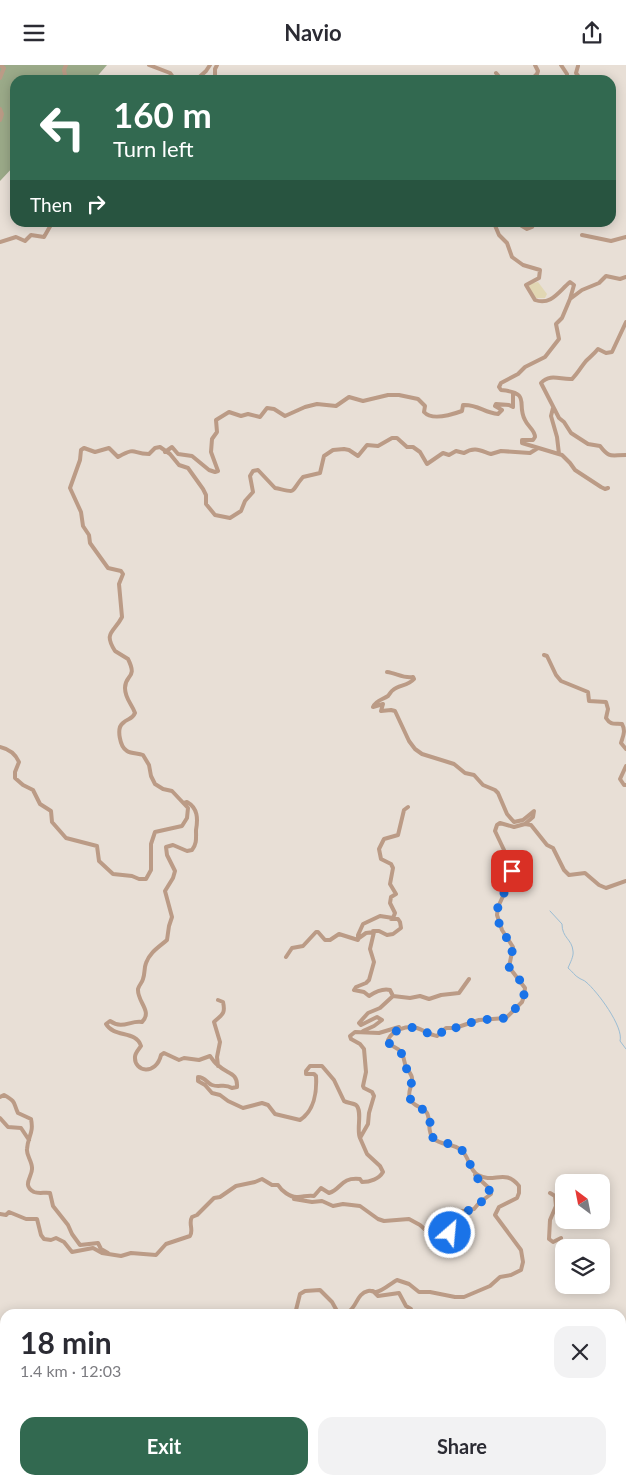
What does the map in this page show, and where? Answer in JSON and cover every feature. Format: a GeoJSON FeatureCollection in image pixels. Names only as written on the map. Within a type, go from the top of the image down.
{"type":"FeatureCollection","features":[{"type":"Feature","properties":{"kind":"street"},"geometry":{"type":"LineString","coordinates":[[0,65],[4,68],[0,78]]}},
{"type":"Feature","properties":{"kind":"street"},"geometry":{"type":"LineString","coordinates":[[149,65],[171,75]]}},
{"type":"Feature","properties":{"kind":"street"},"geometry":{"type":"LineString","coordinates":[[202,75],[210,65]]}},
{"type":"Feature","properties":{"kind":"street"},"geometry":{"type":"LineString","coordinates":[[577,75],[576,73],[578,67]]}},
{"type":"Feature","properties":{"kind":"street"},"geometry":{"type":"LineString","coordinates":[[0,109],[2,114],[0,121]]}},
{"type":"Feature","properties":{"kind":"street"},"geometry":{"type":"LineString","coordinates":[[0,242],[16,237],[25,241],[31,235],[44,237],[50,227]]}},
{"type":"Feature","properties":{"kind":"street"},"geometry":{"type":"LineString","coordinates":[[496,227],[499,235],[506,242],[513,258],[523,265],[540,270],[539,278],[526,285],[535,300],[541,302],[551,300],[570,282],[574,285],[562,318],[556,324],[559,339],[548,354],[541,360],[524,367],[518,374],[502,383],[499,387],[501,390],[521,397],[524,419],[536,434],[533,440],[522,440],[522,443],[559,454],[575,470],[601,487],[608,488]]}},
{"type":"Feature","properties":{"kind":"street"},"geometry":{"type":"LineString","coordinates":[[582,235],[611,241],[626,237]]}},
{"type":"Feature","properties":{"kind":"street"},"geometry":{"type":"LineString","coordinates":[[570,299],[582,290],[599,283],[606,276],[620,279],[626,277]]}},
{"type":"Feature","properties":{"kind":"street"},"geometry":{"type":"LineString","coordinates":[[626,322],[612,352],[606,353],[598,349],[572,379],[552,377],[542,381],[542,386],[553,408],[575,437],[582,438],[591,445],[600,446],[607,454],[612,456],[626,455]]}},
{"type":"Feature","properties":{"kind":"street"},"geometry":{"type":"LineString","coordinates":[[165,451],[172,447],[178,455],[192,456],[215,473],[218,471],[218,467],[211,452],[212,439],[217,432],[216,420],[229,412],[241,416],[248,414],[260,417],[267,408],[274,409],[285,416],[317,404],[336,406],[349,397],[364,401],[388,395],[400,395],[420,400],[425,406],[424,412],[429,416],[440,417],[454,414],[462,411],[463,405],[478,406],[486,412],[498,414],[502,410],[495,406],[496,404],[513,407],[513,393]]}},
{"type":"Feature","properties":{"kind":"street"},"geometry":{"type":"LineString","coordinates":[[553,408],[551,416],[557,437],[559,454]]}},
{"type":"Feature","properties":{"kind":"street"},"geometry":{"type":"LineString","coordinates":[[0,747],[10,749],[18,758],[15,778],[32,790],[40,804],[51,811],[52,822],[63,835],[76,842],[97,846],[99,861],[115,875],[146,879],[151,870],[151,844],[155,833],[180,827],[185,823],[188,811],[184,803],[172,791],[163,789],[155,783],[151,777],[150,765],[143,755],[131,753],[123,747],[120,728],[122,723],[132,718],[135,713],[127,701],[125,689],[133,671],[128,659],[115,651],[109,637],[122,617],[119,584],[123,574],[118,569],[108,568],[102,557],[92,546],[89,535],[83,526],[81,512],[70,488],[81,451],[84,448],[95,453],[109,448],[118,457],[129,451],[136,451],[145,455],[149,454],[157,447],[170,454],[179,465],[188,468],[203,489],[206,495],[206,504],[212,512],[218,517],[227,518],[241,511],[245,501],[253,492],[250,482],[253,471],[258,470],[262,473],[275,489],[292,491],[296,489],[303,477],[320,473],[324,456],[336,449],[347,449],[358,456],[367,445],[378,446],[397,437],[407,447],[413,447],[420,451],[428,464],[443,453],[450,455],[456,451],[464,453],[470,449],[481,449],[491,454],[502,451],[527,453],[538,448]]}},
{"type":"Feature","properties":{"kind":"street"},"geometry":{"type":"LineString","coordinates":[[544,655],[547,656],[561,681],[588,692],[589,701],[606,702],[608,709],[606,718],[608,721],[613,724],[622,724],[625,728],[621,743],[626,749]]}},
{"type":"Feature","properties":{"kind":"street"},"geometry":{"type":"LineString","coordinates":[[387,672],[413,677],[414,679],[402,687],[396,688],[373,707],[383,703],[381,711],[395,711],[411,745],[419,752],[454,764],[465,773],[474,775],[483,785],[498,793],[507,814],[514,822],[523,820],[534,811],[533,817],[525,824]]}},
{"type":"Feature","properties":{"kind":"street"},"geometry":{"type":"LineString","coordinates":[[626,767],[620,779],[626,785]]}},
{"type":"Feature","properties":{"kind":"street"},"geometry":{"type":"LineString","coordinates":[[184,803],[187,802],[192,805],[198,817],[195,845],[192,850],[187,851],[173,845],[166,847],[167,855],[175,871],[165,891],[172,917],[168,926],[167,940],[156,948],[148,959],[144,978],[139,987],[139,995],[146,1009],[146,1016],[142,1022],[136,1021],[128,1025],[117,1025],[110,1021],[106,1024],[108,1028],[115,1032],[137,1038],[141,1046],[136,1053],[135,1059],[138,1065],[144,1069],[150,1070],[154,1068],[164,1053],[179,1060],[186,1058],[200,1060],[210,1057],[218,1066],[234,1075],[237,1082],[237,1087],[232,1088],[226,1085],[213,1085],[202,1077],[198,1077],[198,1081],[205,1085],[212,1093],[243,1107],[262,1103],[268,1105],[276,1114],[300,1120],[313,1106],[315,1099],[316,1076],[314,1074],[306,1074],[306,1071],[310,1066],[322,1067],[334,1080],[344,1101],[358,1108],[358,1132],[360,1138],[368,1154],[380,1166],[382,1172],[378,1177],[367,1182],[360,1179],[342,1182],[336,1190],[330,1193],[321,1188],[314,1196],[291,1196]]}},
{"type":"Feature","properties":{"kind":"street"},"geometry":{"type":"LineString","coordinates":[[391,919],[395,913],[391,907],[390,899],[396,894],[390,884],[393,868],[391,864],[381,859],[379,849],[384,839],[398,835],[404,810],[408,807]]}},
{"type":"Feature","properties":{"kind":"street"},"geometry":{"type":"LineString","coordinates":[[360,1138],[368,1124],[374,1096],[372,1092],[363,1086],[366,1063],[364,1049],[360,1043],[350,1038],[352,1033],[376,1034],[401,1027],[417,1028],[429,1034],[437,1035],[446,1028],[455,1028],[479,1020],[506,1018],[524,999],[525,988],[509,967],[512,944],[502,931],[497,918],[498,907],[504,895],[504,882],[511,875],[513,869],[495,831],[497,825],[500,823],[514,827],[525,824],[532,825],[547,845],[553,848],[566,874],[574,876],[585,873],[602,887],[606,888],[626,881]]}},
{"type":"Feature","properties":{"kind":"street"},"geometry":{"type":"LineString","coordinates":[[286,957],[292,948],[303,946],[308,939],[318,932],[325,940],[330,940],[339,935],[349,936],[358,940],[358,938],[366,933],[373,931],[379,931],[387,935],[396,932],[401,928],[400,922],[398,919],[380,916],[363,924],[358,938]]}},
{"type":"Feature","properties":{"kind":"street"},"geometry":{"type":"LineString","coordinates":[[373,931],[370,949],[374,962],[369,980],[354,990],[364,992],[369,997],[378,991],[388,989],[392,995]]}},
{"type":"Feature","properties":{"kind":"street"},"geometry":{"type":"LineString","coordinates":[[392,995],[410,999],[420,996],[427,999],[459,993],[469,979]]}},
{"type":"Feature","properties":{"kind":"street"},"geometry":{"type":"LineString","coordinates":[[361,1032],[382,1021],[377,1017],[361,1025],[359,1023],[368,1013],[380,1008],[392,995]]}},
{"type":"Feature","properties":{"kind":"street"},"geometry":{"type":"LineString","coordinates":[[218,1000],[224,1002],[224,1009],[222,1016],[214,1022],[220,1042],[217,1057],[218,1066]]}},
{"type":"Feature","properties":{"kind":"street"},"geometry":{"type":"LineString","coordinates":[[0,1214],[6,1215],[9,1212],[26,1219],[37,1219],[41,1235],[44,1239],[51,1240],[56,1238],[64,1242],[72,1253],[93,1248],[121,1257],[131,1253],[156,1255],[166,1244],[188,1238],[192,1233],[190,1221],[192,1217],[197,1215],[214,1199],[238,1185],[262,1179],[272,1185],[278,1185],[283,1191],[297,1200],[322,1201],[333,1206],[343,1204],[358,1206],[378,1219],[384,1221],[409,1219],[429,1233],[442,1238],[445,1237],[450,1233],[460,1211],[474,1209],[491,1194],[490,1189],[478,1179],[463,1151],[454,1145],[438,1141],[432,1137],[427,1112],[410,1100],[412,1076],[406,1068],[401,1052],[390,1045],[388,1040],[394,1032],[408,1028]]}},
{"type":"Feature","properties":{"kind":"street"},"geometry":{"type":"LineString","coordinates":[[0,1097],[4,1095],[11,1099],[17,1106],[18,1113],[30,1117],[33,1128],[26,1151],[33,1170],[28,1179],[28,1184],[33,1191],[38,1193],[47,1192],[51,1195],[53,1206],[65,1220],[80,1245],[98,1243],[108,1253]]}},
{"type":"Feature","properties":{"kind":"street"},"geometry":{"type":"LineString","coordinates":[[0,1118],[8,1127],[21,1128],[29,1140]]}},
{"type":"Feature","properties":{"kind":"street"},"geometry":{"type":"LineString","coordinates":[[350,1309],[353,1308],[365,1292],[378,1291],[395,1281],[400,1280],[419,1292],[430,1291],[455,1297],[464,1297],[490,1286],[500,1277],[511,1275],[520,1269],[522,1250],[495,1215],[499,1207],[517,1198],[519,1186],[510,1177],[487,1179],[474,1172]]}},
{"type":"Feature","properties":{"kind":"street"},"geometry":{"type":"LineString","coordinates":[[550,1193],[555,1196],[556,1203],[550,1220],[549,1239],[553,1242],[561,1238]]}},
{"type":"Feature","properties":{"kind":"street"},"geometry":{"type":"LineString","coordinates":[[296,1309],[300,1294],[318,1290],[323,1291],[335,1309]]}},
{"type":"Feature","properties":{"kind":"street"},"geometry":{"type":"LineString","coordinates":[[373,1291],[378,1296],[399,1293],[406,1306],[411,1309]]}},
{"type":"Feature","properties":{"kind":"green space"},"geometry":{"type":"Polygon","coordinates":[[[0,65],[107,65],[98,75],[10,75],[10,170],[0,181],[0,65]]]}},
{"type":"Feature","properties":{"kind":"sand"},"geometry":{"type":"Polygon","coordinates":[[[538,282],[547,294],[545,298],[535,298],[528,287],[528,284],[538,282]]]}},
{"type":"Feature","properties":{"kind":"waterway"},"geometry":{"type":"LineString","coordinates":[[550,911],[562,924],[562,929],[572,947],[573,955],[568,968],[585,981],[603,1001],[618,1027],[620,1041],[626,1049]]}},
{"type":"Feature","properties":{"kind":"route"},"geometry":{"type":"LineString","coordinates":[[450,1233],[459,1212],[474,1209],[491,1192],[475,1175],[463,1151],[454,1145],[438,1141],[432,1137],[427,1112],[410,1100],[412,1076],[406,1068],[400,1050],[390,1045],[388,1040],[394,1032],[400,1029],[417,1028],[434,1036],[440,1034],[446,1028],[455,1028],[479,1020],[506,1018],[522,1002],[525,988],[508,964],[513,947],[502,931],[496,915],[504,895],[504,882],[511,875],[512,871]]}}]}
